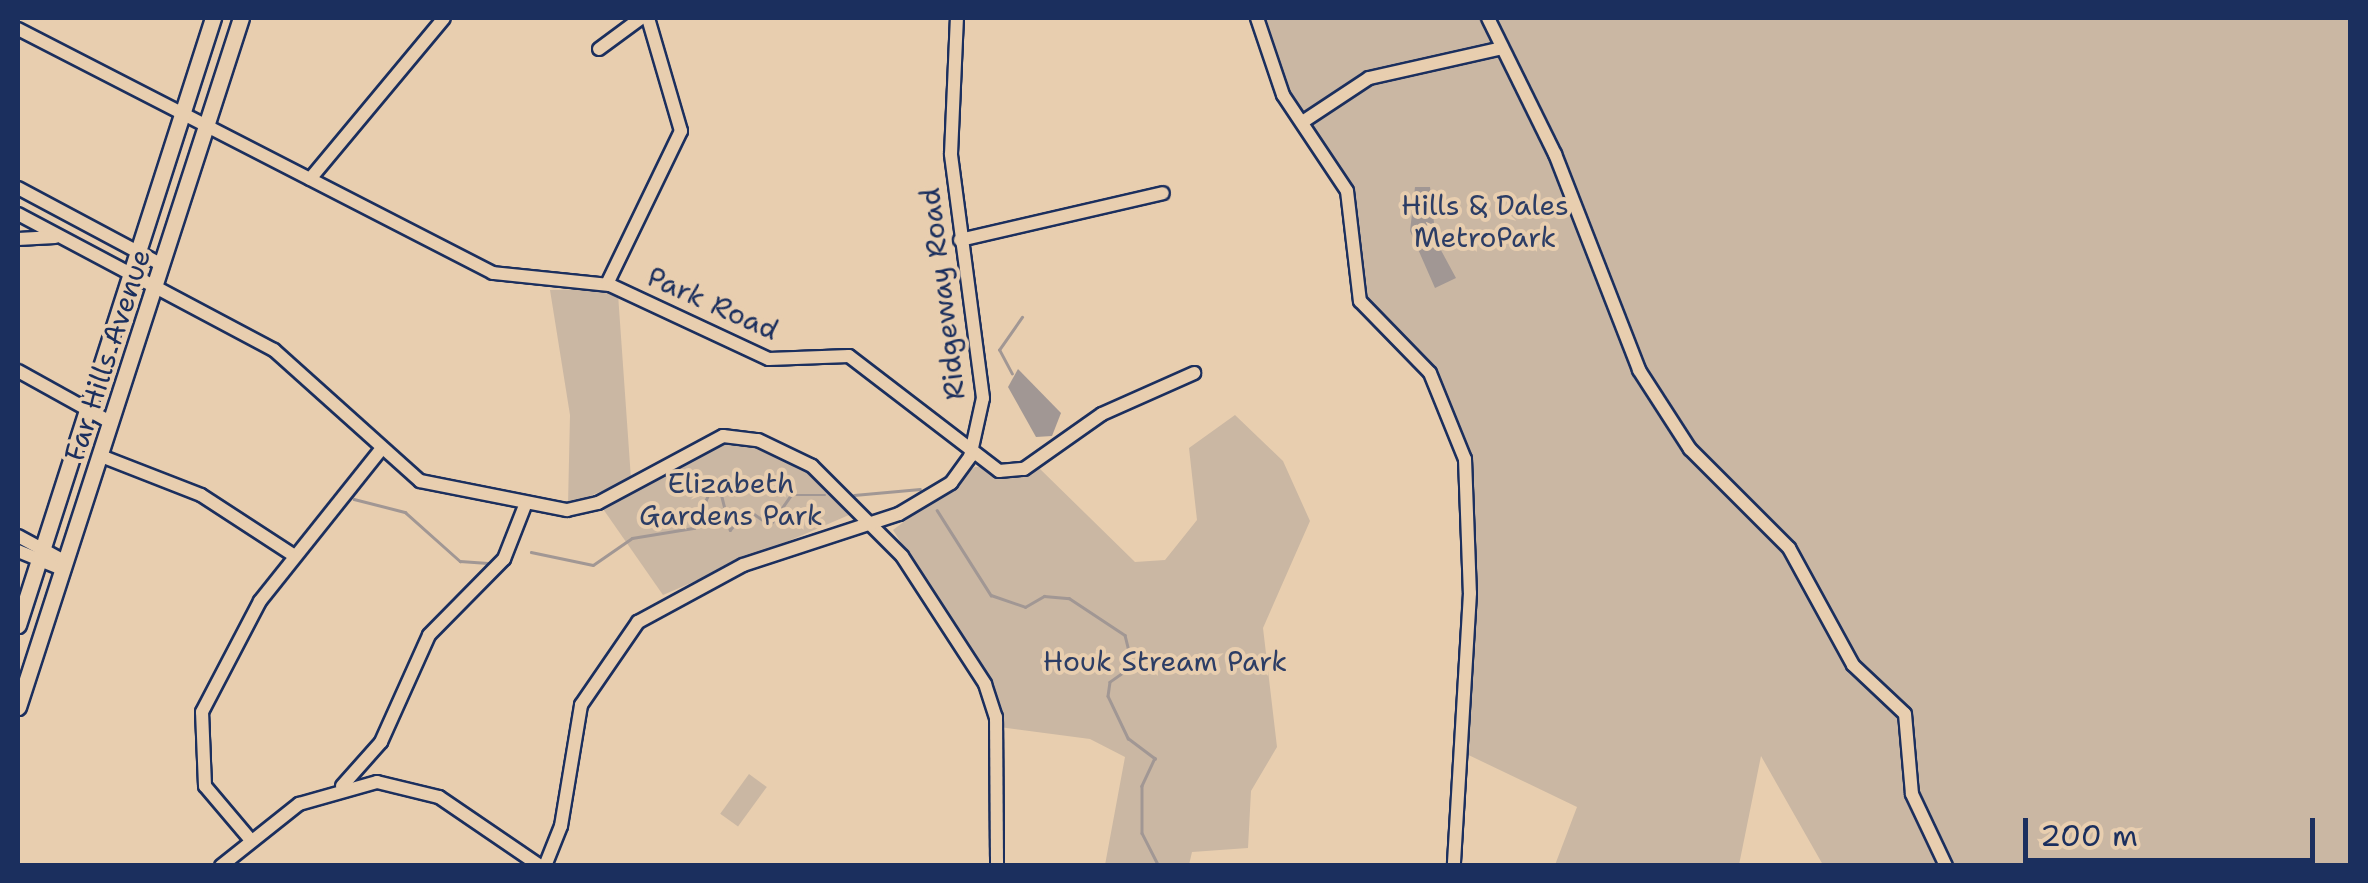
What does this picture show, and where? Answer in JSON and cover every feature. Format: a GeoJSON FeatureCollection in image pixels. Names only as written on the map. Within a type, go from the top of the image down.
{"type":"FeatureCollection","features":[{"type":"Feature","properties":{"kind":"main road","name":"Far Hills Avenue"},"geometry":{"type":"LineString","coordinates":[[18,625],[213,18]]}},
{"type":"Feature","properties":{"kind":"main road","name":"Far Hills Avenue"},"geometry":{"type":"LineString","coordinates":[[18,707],[241,18]]}},
{"type":"Feature","properties":{"kind":"street"},"geometry":{"type":"LineString","coordinates":[[310,179],[444,18]]}},
{"type":"Feature","properties":{"kind":"street"},"geometry":{"type":"LineString","coordinates":[[599,49],[644,18],[679,102],[679,145],[607,284]]}},
{"type":"Feature","properties":{"kind":"street","name":"Ridgeway Road"},"geometry":{"type":"LineString","coordinates":[[957,18],[951,154],[960,240],[981,359],[972,453]]}},
{"type":"Feature","properties":{"kind":"street"},"geometry":{"type":"LineString","coordinates":[[1257,18],[1261,48],[1347,191],[1360,301],[1430,374],[1465,459],[1461,798],[1454,866]]}},
{"type":"Feature","properties":{"kind":"street"},"geometry":{"type":"LineString","coordinates":[[1488,18],[1556,154],[1639,370],[1690,449],[1790,548],[1853,664],[1905,714],[1912,794],[1946,866]]}},
{"type":"Feature","properties":{"kind":"street","name":"Park Road"},"geometry":{"type":"LineString","coordinates":[[18,29],[182,116],[510,279],[607,284],[756,356],[849,356],[972,453],[1016,472],[1102,414],[1194,373]]}},
{"type":"Feature","properties":{"kind":"street"},"geometry":{"type":"LineString","coordinates":[[1304,121],[1369,78],[1502,48]]}},
{"type":"Feature","properties":{"kind":"street"},"geometry":{"type":"LineString","coordinates":[[18,188],[162,265]]}},
{"type":"Feature","properties":{"kind":"street"},"geometry":{"type":"LineString","coordinates":[[960,240],[1162,193]]}},
{"type":"Feature","properties":{"kind":"street"},"geometry":{"type":"LineString","coordinates":[[18,214],[294,364],[379,452],[420,481],[526,503],[598,503],[732,436],[812,466],[874,522],[994,706],[997,866]]}},
{"type":"Feature","properties":{"kind":"street"},"geometry":{"type":"LineString","coordinates":[[18,240],[57,237]]}},
{"type":"Feature","properties":{"kind":"street"},"geometry":{"type":"LineString","coordinates":[[18,372],[112,423]]}},
{"type":"Feature","properties":{"kind":"street"},"geometry":{"type":"LineString","coordinates":[[249,838],[205,786],[198,728],[235,641],[293,556],[379,452]]}},
{"type":"Feature","properties":{"kind":"street"},"geometry":{"type":"LineString","coordinates":[[341,788],[425,790],[542,866],[561,826],[580,706],[623,636],[670,600],[742,564],[874,522],[936,494],[972,453]]}},
{"type":"Feature","properties":{"kind":"street"},"geometry":{"type":"LineString","coordinates":[[102,456],[201,495],[293,556]]}},
{"type":"Feature","properties":{"kind":"street"},"geometry":{"type":"LineString","coordinates":[[221,866],[249,838],[341,788],[382,742],[429,636],[504,559],[526,503]]}},
{"type":"Feature","properties":{"kind":"street"},"geometry":{"type":"LineString","coordinates":[[18,536],[41,556]]}},
{"type":"Feature","properties":{"kind":"street"},"geometry":{"type":"LineString","coordinates":[[18,551],[65,566]]}},
{"type":"Feature","properties":{"kind":"green space","name":"Hills & Dales MetroPark"},"geometry":{"type":"Polygon","coordinates":[[[1257,18],[2350,18],[2350,865],[1823,865],[1761,756],[1739,865],[1555,865],[1577,807],[1456,749],[1465,459],[1430,373],[1368,315],[1351,208],[1283,95],[1257,18]]]}},
{"type":"Feature","properties":{"kind":"green space"},"geometry":{"type":"Polygon","coordinates":[[[595,289],[618,294],[631,479],[568,505],[570,415],[550,290],[595,289]]]}},
{"type":"Feature","properties":{"kind":"green space","name":"Houk Stream Park"},"geometry":{"type":"Polygon","coordinates":[[[1235,415],[1283,461],[1310,521],[1263,628],[1277,747],[1251,791],[1248,848],[1192,852],[1189,865],[1105,865],[1125,757],[1090,739],[999,727],[981,667],[893,530],[975,467],[1038,467],[1135,562],[1165,560],[1197,520],[1189,448],[1235,415]]]}},
{"type":"Feature","properties":{"kind":"green space","name":"Elizabeth Gardens Park"},"geometry":{"type":"Polygon","coordinates":[[[731,439],[814,472],[849,515],[663,595],[601,506],[731,439]]]}},
{"type":"Feature","properties":{"kind":"green space"},"geometry":{"type":"Polygon","coordinates":[[[749,774],[767,787],[738,827],[720,814],[749,774]]]}},
{"type":"Feature","properties":{"kind":"shaded area"},"geometry":{"type":"Polygon","coordinates":[[[1415,187],[1430,187],[1436,241],[1456,278],[1435,288],[1410,231],[1415,187]]]}},
{"type":"Feature","properties":{"kind":"shaded area"},"geometry":{"type":"Polygon","coordinates":[[[1018,369],[1061,413],[1052,436],[1036,437],[1008,387],[1018,369]]]}},
{"type":"Feature","properties":{"kind":"waterway"},"geometry":{"type":"LineString","coordinates":[[1012,374],[999,350],[1022,317]]}},
{"type":"Feature","properties":{"kind":"waterway"},"geometry":{"type":"LineString","coordinates":[[854,495],[920,489]]}},
{"type":"Feature","properties":{"kind":"waterway"},"geometry":{"type":"LineString","coordinates":[[531,552],[593,565],[632,538],[694,528],[709,493],[721,493],[730,530],[747,509],[770,525],[791,495],[825,495]]}},
{"type":"Feature","properties":{"kind":"waterway"},"geometry":{"type":"LineString","coordinates":[[354,499],[405,512],[460,561],[491,563]]}},
{"type":"Feature","properties":{"kind":"waterway"},"geometry":{"type":"LineString","coordinates":[[937,510],[991,595],[1025,607],[1044,596],[1069,598],[1125,635],[1133,666],[1110,682],[1108,696],[1128,738],[1155,758],[1142,786],[1142,833],[1159,866]]}}]}
